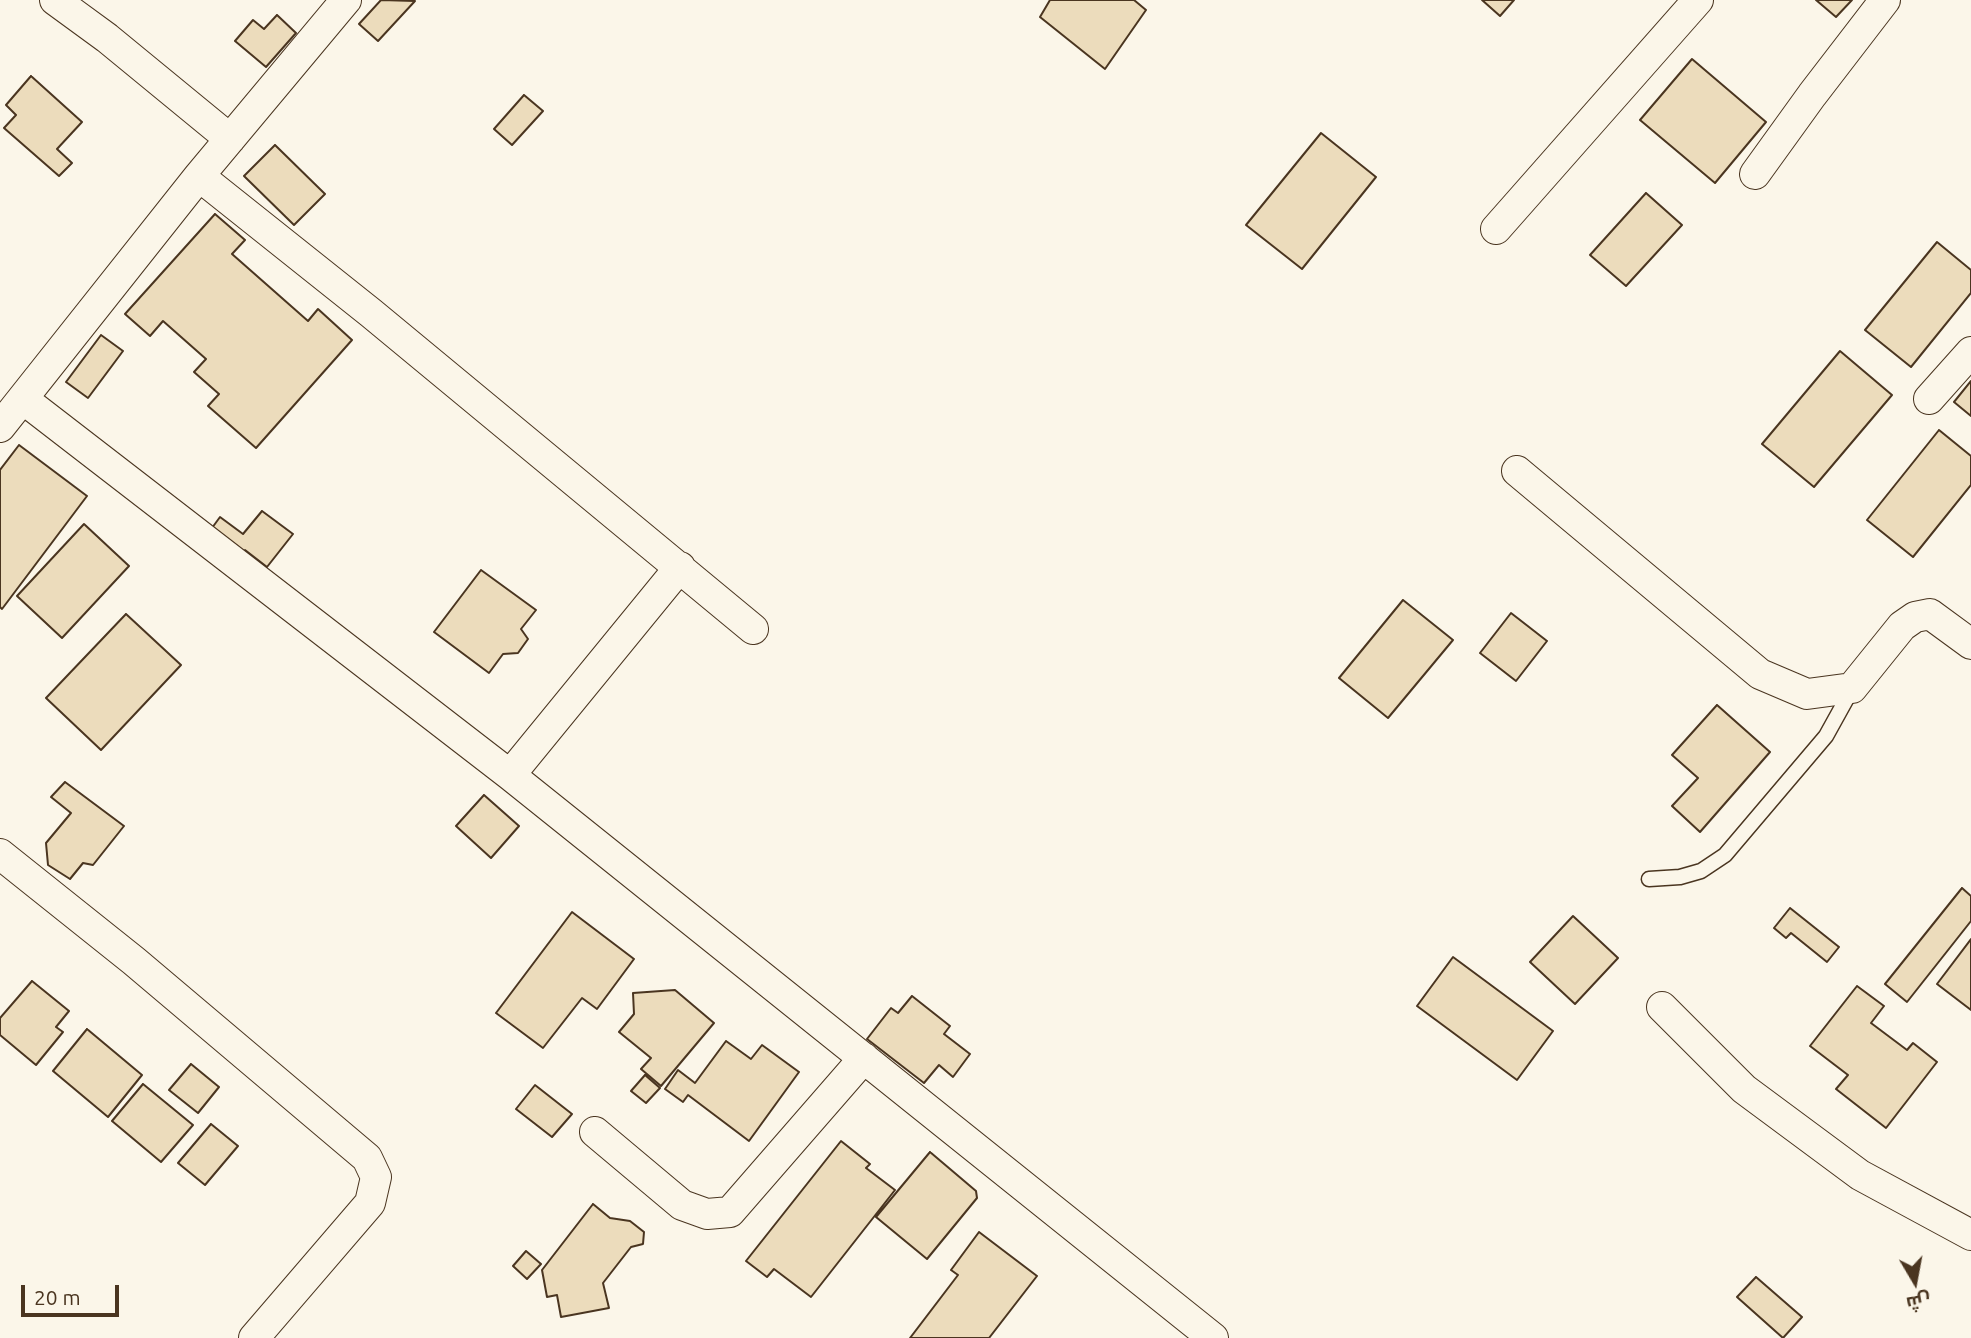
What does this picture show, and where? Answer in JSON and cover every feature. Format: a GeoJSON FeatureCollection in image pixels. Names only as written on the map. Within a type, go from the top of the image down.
{"type":"FeatureCollection","features":[{"type":"Feature","properties":{"kind":"street"},"geometry":{"type":"LineString","coordinates":[[55,0],[107,38],[230,139]]}},
{"type":"Feature","properties":{"kind":"street"},"geometry":{"type":"LineString","coordinates":[[0,427],[199,176],[346,0]]}},
{"type":"Feature","properties":{"kind":"street"},"geometry":{"type":"LineString","coordinates":[[1666,0],[1672,3],[1698,0]]}},
{"type":"Feature","properties":{"kind":"street"},"geometry":{"type":"LineString","coordinates":[[1496,229],[1698,0]]}},
{"type":"Feature","properties":{"kind":"street"},"geometry":{"type":"LineString","coordinates":[[1755,174],[1812,94],[1885,0]]}},
{"type":"Feature","properties":{"kind":"street"},"geometry":{"type":"LineString","coordinates":[[199,176],[371,313],[753,629]]}},
{"type":"Feature","properties":{"kind":"street"},"geometry":{"type":"LineString","coordinates":[[1929,399],[1971,352]]}},
{"type":"Feature","properties":{"kind":"street"},"geometry":{"type":"LineString","coordinates":[[23,399],[510,775],[1213,1338]]}},
{"type":"Feature","properties":{"kind":"street"},"geometry":{"type":"LineString","coordinates":[[1517,471],[1760,674],[1807,694],[1852,688],[1902,626],[1915,617],[1930,614],[1971,644]]}},
{"type":"Feature","properties":{"kind":"street"},"geometry":{"type":"LineString","coordinates":[[510,775],[680,567]]}},
{"type":"Feature","properties":{"kind":"street"},"geometry":{"type":"LineString","coordinates":[[0,854],[134,961],[367,1157],[376,1177],[370,1203],[254,1338]]}},
{"type":"Feature","properties":{"kind":"street"},"geometry":{"type":"LineString","coordinates":[[1662,1007],[1744,1089],[1860,1175],[1971,1235]]}},
{"type":"Feature","properties":{"kind":"street"},"geometry":{"type":"LineString","coordinates":[[595,1132],[682,1205],[707,1214],[730,1212],[864,1058]]}},
{"type":"Feature","properties":{"kind":"lane"},"geometry":{"type":"LineString","coordinates":[[1648,880],[1680,877],[1701,871],[1725,855],[1826,736],[1852,688]]}},
{"type":"Feature","properties":{"kind":"building"},"geometry":{"type":"Polygon","coordinates":[[[381,0],[415,1],[378,41],[359,24],[381,0]]]}},
{"type":"Feature","properties":{"kind":"building"},"geometry":{"type":"Polygon","coordinates":[[[1050,0],[1134,0],[1146,10],[1105,69],[1040,17],[1050,0]]]}},
{"type":"Feature","properties":{"kind":"building"},"geometry":{"type":"Polygon","coordinates":[[[1482,0],[1514,0],[1500,16],[1482,0]]]}},
{"type":"Feature","properties":{"kind":"building"},"geometry":{"type":"Polygon","coordinates":[[[1816,0],[1852,0],[1836,17],[1816,0]]]}},
{"type":"Feature","properties":{"kind":"building"},"geometry":{"type":"Polygon","coordinates":[[[277,15],[296,33],[266,67],[235,41],[253,20],[264,29],[277,15]]]}},
{"type":"Feature","properties":{"kind":"building"},"geometry":{"type":"Polygon","coordinates":[[[1692,59],[1766,122],[1715,183],[1640,120],[1692,59]]]}},
{"type":"Feature","properties":{"kind":"building"},"geometry":{"type":"Polygon","coordinates":[[[31,76],[82,122],[57,149],[72,163],[59,176],[4,128],[16,115],[6,105],[31,76]]]}},
{"type":"Feature","properties":{"kind":"building"},"geometry":{"type":"Polygon","coordinates":[[[524,95],[543,111],[512,145],[494,129],[524,95]]]}},
{"type":"Feature","properties":{"kind":"building"},"geometry":{"type":"Polygon","coordinates":[[[1321,133],[1376,177],[1302,269],[1246,225],[1321,133]]]}},
{"type":"Feature","properties":{"kind":"building"},"geometry":{"type":"Polygon","coordinates":[[[275,145],[325,194],[294,225],[244,176],[275,145]]]}},
{"type":"Feature","properties":{"kind":"building"},"geometry":{"type":"Polygon","coordinates":[[[1646,193],[1682,225],[1626,286],[1590,255],[1646,193]]]}},
{"type":"Feature","properties":{"kind":"building"},"geometry":{"type":"Polygon","coordinates":[[[215,214],[245,240],[232,254],[308,321],[318,309],[352,340],[256,448],[208,406],[219,394],[194,372],[206,359],[163,321],[150,336],[125,314],[215,214]]]}},
{"type":"Feature","properties":{"kind":"building"},"geometry":{"type":"Polygon","coordinates":[[[1937,242],[1971,270],[1971,293],[1911,367],[1865,330],[1937,242]]]}},
{"type":"Feature","properties":{"kind":"building"},"geometry":{"type":"Polygon","coordinates":[[[101,335],[123,351],[88,398],[66,382],[101,335]]]}},
{"type":"Feature","properties":{"kind":"building"},"geometry":{"type":"Polygon","coordinates":[[[1840,351],[1892,395],[1814,487],[1762,444],[1840,351]]]}},
{"type":"Feature","properties":{"kind":"building"},"geometry":{"type":"Polygon","coordinates":[[[1971,381],[1971,416],[1954,402],[1971,381]]]}},
{"type":"Feature","properties":{"kind":"building"},"geometry":{"type":"Polygon","coordinates":[[[1939,430],[1971,456],[1971,485],[1913,557],[1867,520],[1939,430]]]}},
{"type":"Feature","properties":{"kind":"building"},"geometry":{"type":"Polygon","coordinates":[[[19,445],[87,496],[2,609],[0,470],[19,445]]]}},
{"type":"Feature","properties":{"kind":"building"},"geometry":{"type":"Polygon","coordinates":[[[262,511],[293,534],[267,567],[245,550],[233,567],[201,543],[220,517],[243,534],[262,511]]]}},
{"type":"Feature","properties":{"kind":"building"},"geometry":{"type":"Polygon","coordinates":[[[84,524],[129,566],[62,638],[17,596],[84,524]]]}},
{"type":"Feature","properties":{"kind":"building"},"geometry":{"type":"Polygon","coordinates":[[[481,570],[536,610],[521,629],[528,639],[518,653],[503,654],[489,673],[434,632],[481,570]]]}},
{"type":"Feature","properties":{"kind":"building"},"geometry":{"type":"Polygon","coordinates":[[[1403,600],[1453,640],[1388,718],[1339,678],[1403,600]]]}},
{"type":"Feature","properties":{"kind":"building"},"geometry":{"type":"Polygon","coordinates":[[[1511,613],[1547,641],[1516,681],[1480,653],[1511,613]]]}},
{"type":"Feature","properties":{"kind":"building"},"geometry":{"type":"Polygon","coordinates":[[[126,614],[181,665],[101,750],[46,698],[126,614]]]}},
{"type":"Feature","properties":{"kind":"building"},"geometry":{"type":"Polygon","coordinates":[[[1717,705],[1770,752],[1700,832],[1672,806],[1698,778],[1672,755],[1717,705]]]}},
{"type":"Feature","properties":{"kind":"building"},"geometry":{"type":"Polygon","coordinates":[[[65,782],[124,826],[93,865],[83,863],[70,879],[48,865],[46,843],[71,813],[51,797],[65,782]]]}},
{"type":"Feature","properties":{"kind":"building"},"geometry":{"type":"Polygon","coordinates":[[[484,795],[519,826],[491,858],[456,826],[484,795]]]}},
{"type":"Feature","properties":{"kind":"building"},"geometry":{"type":"Polygon","coordinates":[[[1962,888],[1971,896],[1971,921],[1907,1002],[1885,984],[1962,888]]]}},
{"type":"Feature","properties":{"kind":"building"},"geometry":{"type":"Polygon","coordinates":[[[1790,908],[1839,947],[1827,962],[1791,933],[1786,938],[1774,928],[1790,908]]]}},
{"type":"Feature","properties":{"kind":"building"},"geometry":{"type":"Polygon","coordinates":[[[572,912],[634,959],[597,1009],[582,998],[543,1048],[496,1013],[572,912]]]}},
{"type":"Feature","properties":{"kind":"building"},"geometry":{"type":"Polygon","coordinates":[[[1573,916],[1618,958],[1575,1004],[1530,962],[1573,916]]]}},
{"type":"Feature","properties":{"kind":"building"},"geometry":{"type":"Polygon","coordinates":[[[1971,939],[1971,1010],[1937,984],[1971,939]]]}},
{"type":"Feature","properties":{"kind":"building"},"geometry":{"type":"Polygon","coordinates":[[[1453,957],[1553,1031],[1517,1080],[1417,1006],[1453,957]]]}},
{"type":"Feature","properties":{"kind":"building"},"geometry":{"type":"Polygon","coordinates":[[[32,981],[69,1011],[56,1027],[63,1032],[36,1065],[0,1035],[0,1018],[32,981]]]}},
{"type":"Feature","properties":{"kind":"building"},"geometry":{"type":"Polygon","coordinates":[[[1857,986],[1884,1006],[1871,1023],[1907,1050],[1913,1043],[1937,1062],[1886,1128],[1836,1089],[1848,1075],[1810,1046],[1857,986]]]}},
{"type":"Feature","properties":{"kind":"building"},"geometry":{"type":"Polygon","coordinates":[[[675,990],[714,1023],[661,1086],[641,1069],[651,1058],[619,1032],[634,1014],[633,993],[675,990]]]}},
{"type":"Feature","properties":{"kind":"building"},"geometry":{"type":"Polygon","coordinates":[[[912,996],[950,1026],[944,1034],[970,1054],[953,1077],[939,1065],[924,1083],[867,1039],[891,1008],[898,1013],[912,996]]]}},
{"type":"Feature","properties":{"kind":"building"},"geometry":{"type":"Polygon","coordinates":[[[87,1029],[142,1075],[108,1117],[53,1071],[87,1029]]]}},
{"type":"Feature","properties":{"kind":"building"},"geometry":{"type":"Polygon","coordinates":[[[726,1041],[751,1059],[762,1045],[799,1072],[749,1141],[688,1095],[683,1102],[665,1089],[678,1070],[695,1083],[726,1041]]]}},
{"type":"Feature","properties":{"kind":"building"},"geometry":{"type":"Polygon","coordinates":[[[191,1064],[219,1087],[198,1113],[169,1090],[191,1064]]]}},
{"type":"Feature","properties":{"kind":"building"},"geometry":{"type":"Polygon","coordinates":[[[645,1075],[660,1088],[646,1103],[631,1091],[645,1075]]]}},
{"type":"Feature","properties":{"kind":"building"},"geometry":{"type":"Polygon","coordinates":[[[143,1084],[193,1125],[161,1162],[112,1121],[143,1084]]]}},
{"type":"Feature","properties":{"kind":"building"},"geometry":{"type":"Polygon","coordinates":[[[535,1085],[572,1114],[552,1137],[516,1109],[535,1085]]]}},
{"type":"Feature","properties":{"kind":"building"},"geometry":{"type":"Polygon","coordinates":[[[211,1124],[238,1146],[205,1185],[178,1163],[211,1124]]]}},
{"type":"Feature","properties":{"kind":"building"},"geometry":{"type":"Polygon","coordinates":[[[841,1141],[870,1164],[866,1168],[895,1190],[811,1297],[774,1269],[767,1277],[746,1261],[841,1141]]]}},
{"type":"Feature","properties":{"kind":"building"},"geometry":{"type":"Polygon","coordinates":[[[930,1152],[976,1191],[977,1198],[927,1259],[876,1217],[930,1152]]]}},
{"type":"Feature","properties":{"kind":"building"},"geometry":{"type":"Polygon","coordinates":[[[593,1204],[610,1218],[630,1221],[644,1232],[643,1244],[631,1247],[603,1283],[609,1308],[561,1317],[557,1295],[547,1297],[542,1270],[593,1204]]]}},
{"type":"Feature","properties":{"kind":"building"},"geometry":{"type":"Polygon","coordinates":[[[979,1232],[1037,1276],[989,1338],[910,1338],[958,1275],[951,1270],[979,1232]]]}},
{"type":"Feature","properties":{"kind":"building"},"geometry":{"type":"Polygon","coordinates":[[[526,1251],[541,1264],[527,1279],[513,1266],[526,1251]]]}},
{"type":"Feature","properties":{"kind":"building"},"geometry":{"type":"Polygon","coordinates":[[[1756,1277],[1802,1317],[1783,1338],[1737,1297],[1756,1277]]]}}]}
